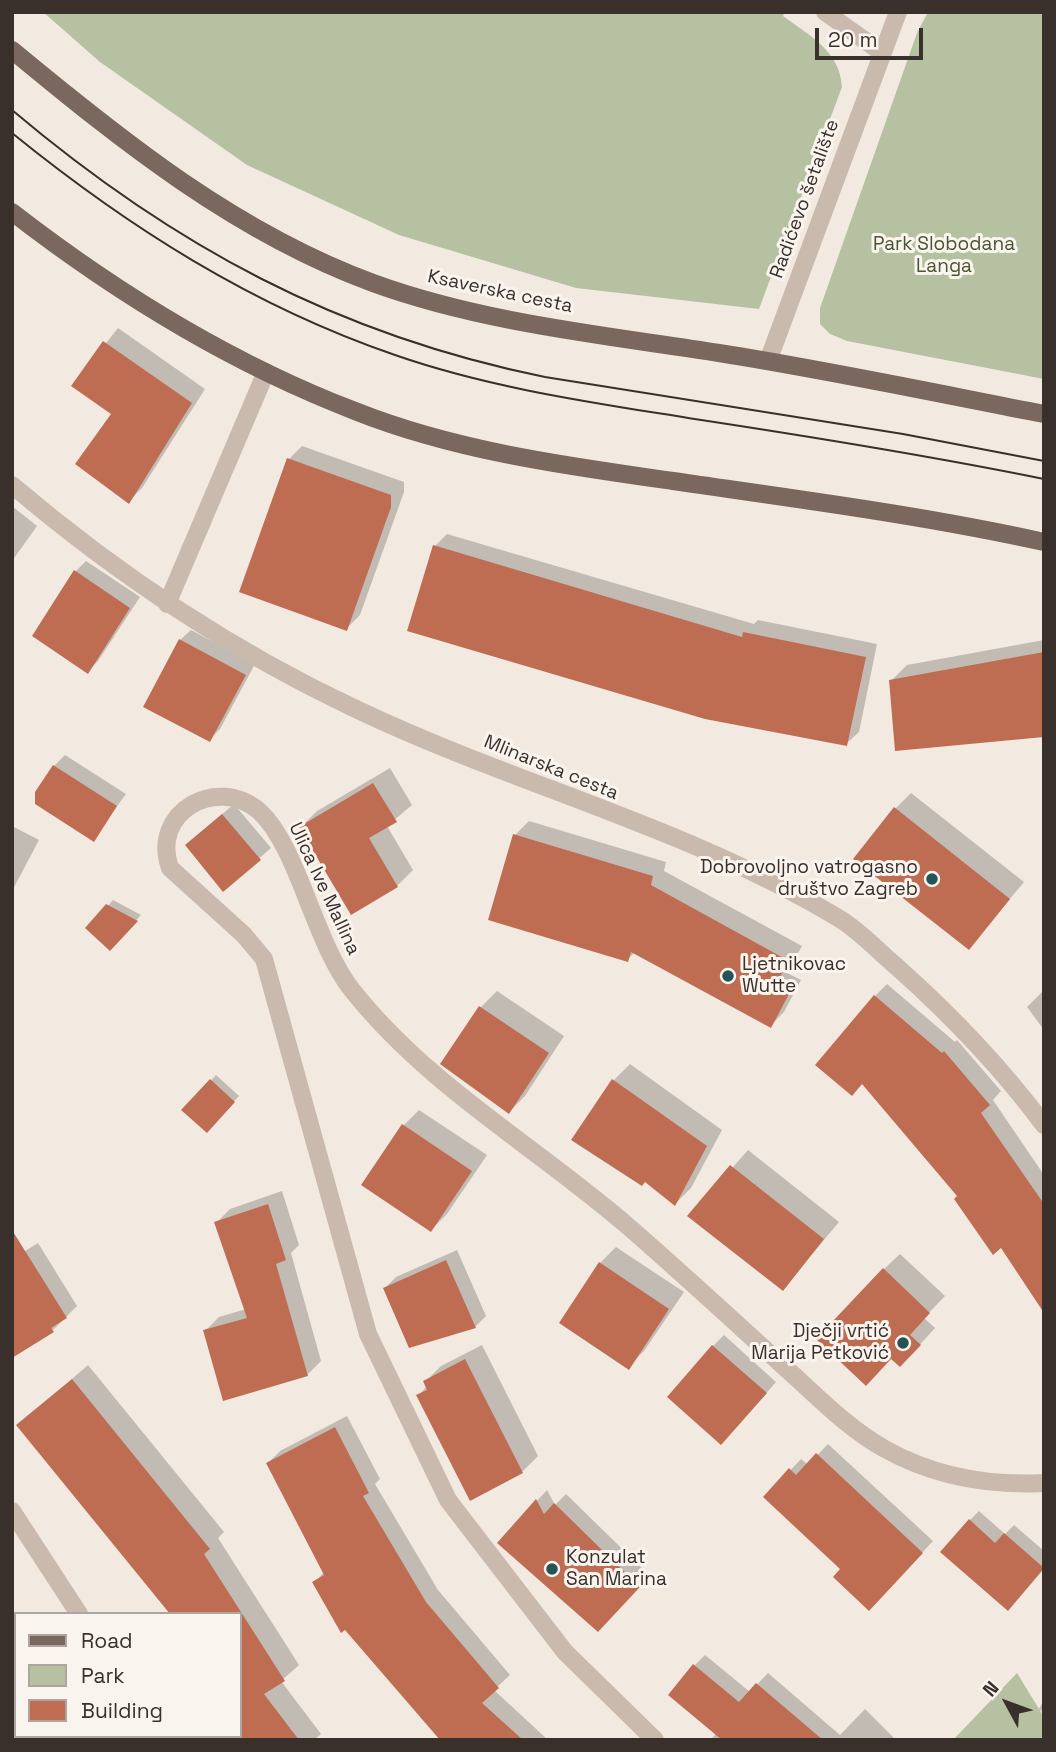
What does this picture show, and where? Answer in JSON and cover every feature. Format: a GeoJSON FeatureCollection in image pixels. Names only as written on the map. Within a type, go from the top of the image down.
{"type":"FeatureCollection","features":[{"type":"Feature","properties":{"kind":"main road","name":"Ksaverska cesta"},"geometry":{"type":"LineString","coordinates":[[12,50],[140,155],[218,205],[295,248],[373,283],[475,312],[768,361],[1044,414]]}},
{"type":"Feature","properties":{"kind":"main road"},"geometry":{"type":"LineString","coordinates":[[12,212],[80,264],[175,325],[266,372],[356,412],[420,433],[526,457],[1044,542]]}},
{"type":"Feature","properties":{"kind":"street"},"geometry":{"type":"LineString","coordinates":[[825,12],[881,51]]}},
{"type":"Feature","properties":{"kind":"street","name":"Radićevo šetalište"},"geometry":{"type":"LineString","coordinates":[[768,361],[881,51],[898,12]]}},
{"type":"Feature","properties":{"kind":"street"},"geometry":{"type":"LineString","coordinates":[[167,604],[266,372]]}},
{"type":"Feature","properties":{"kind":"street","name":"Mlinarska cesta"},"geometry":{"type":"LineString","coordinates":[[12,485],[113,567],[167,604],[263,661],[359,711],[498,770],[720,857],[841,920],[943,1008],[1004,1072],[1044,1125]]}},
{"type":"Feature","properties":{"kind":"street","name":"Ulica Ive Mallina"},"geometry":{"type":"LineString","coordinates":[[655,1740],[565,1652],[449,1500],[368,1334],[264,960],[244,935],[193,892],[170,868],[166,855],[166,838],[178,814],[200,799],[239,797],[267,818],[350,988],[409,1055],[452,1092],[628,1226],[856,1431],[925,1469],[964,1479],[1015,1484],[1044,1483]]}},
{"type":"Feature","properties":{"kind":"street"},"geometry":{"type":"LineString","coordinates":[[12,1511],[78,1612]]}},
{"type":"Feature","properties":{"kind":"green space"},"geometry":{"type":"Polygon","coordinates":[[[43,12],[785,12],[783,16],[830,54],[840,74],[842,87],[759,309],[576,288],[399,235],[247,165],[100,62],[43,12]]]}},
{"type":"Feature","properties":{"kind":"green space","name":"Park Slobodana Langa"},"geometry":{"type":"Polygon","coordinates":[[[928,12],[1044,12],[1044,379],[847,341],[830,334],[820,324],[820,308],[917,33],[928,12]]]}},
{"type":"Feature","properties":{"kind":"green space"},"geometry":{"type":"Polygon","coordinates":[[[1017,1673],[1044,1717],[1044,1740],[953,1740],[1017,1673]]]}},
{"type":"Feature","properties":{"kind":"building"},"geometry":{"type":"Polygon","coordinates":[[[103,341],[192,403],[129,504],[75,464],[111,414],[71,386],[103,341]]]}},
{"type":"Feature","properties":{"kind":"building"},"geometry":{"type":"Polygon","coordinates":[[[287,458],[391,495],[391,507],[347,631],[239,592],[287,458]]]}},
{"type":"Feature","properties":{"kind":"building"},"geometry":{"type":"Polygon","coordinates":[[[433,545],[742,637],[743,632],[866,657],[847,746],[705,719],[407,631],[433,545]]]}},
{"type":"Feature","properties":{"kind":"building"},"geometry":{"type":"Polygon","coordinates":[[[74,570],[130,608],[88,674],[32,636],[74,570]]]}},
{"type":"Feature","properties":{"kind":"building"},"geometry":{"type":"Polygon","coordinates":[[[179,639],[246,675],[210,742],[143,707],[179,639]]]}},
{"type":"Feature","properties":{"kind":"building"},"geometry":{"type":"Polygon","coordinates":[[[1044,652],[1044,737],[895,751],[889,680],[1044,652]]]}},
{"type":"Feature","properties":{"kind":"building"},"geometry":{"type":"Polygon","coordinates":[[[53,765],[117,806],[94,842],[35,804],[35,792],[53,765]]]}},
{"type":"Feature","properties":{"kind":"building"},"geometry":{"type":"Polygon","coordinates":[[[373,783],[397,822],[369,838],[398,887],[351,915],[299,827],[373,783]]]}},
{"type":"Feature","properties":{"kind":"building","name":"Dobrovoljno vatrogasno društvo Zagreb"},"geometry":{"type":"Polygon","coordinates":[[[894,807],[1010,899],[969,950],[853,859],[894,807]]]}},
{"type":"Feature","properties":{"kind":"building"},"geometry":{"type":"Polygon","coordinates":[[[222,814],[261,860],[223,892],[185,845],[222,814]]]}},
{"type":"Feature","properties":{"kind":"building"},"geometry":{"type":"Polygon","coordinates":[[[513,834],[653,876],[651,885],[789,961],[774,987],[789,994],[771,1028],[631,952],[628,962],[488,920],[513,834]]]}},
{"type":"Feature","properties":{"kind":"building"},"geometry":{"type":"Polygon","coordinates":[[[106,904],[138,921],[110,951],[85,928],[106,904]]]}},
{"type":"Feature","properties":{"kind":"building"},"geometry":{"type":"Polygon","coordinates":[[[874,995],[942,1053],[944,1051],[990,1105],[981,1113],[1044,1204],[1044,1313],[1001,1248],[993,1255],[954,1199],[957,1196],[862,1084],[852,1096],[815,1065],[874,995]]]}},
{"type":"Feature","properties":{"kind":"building"},"geometry":{"type":"Polygon","coordinates":[[[479,1006],[549,1053],[509,1114],[440,1064],[479,1006]]]}},
{"type":"Feature","properties":{"kind":"building"},"geometry":{"type":"Polygon","coordinates":[[[210,1079],[235,1102],[207,1133],[181,1110],[210,1079]]]}},
{"type":"Feature","properties":{"kind":"building"},"geometry":{"type":"Polygon","coordinates":[[[612,1079],[707,1146],[675,1206],[645,1182],[642,1186],[571,1140],[612,1079]]]}},
{"type":"Feature","properties":{"kind":"building"},"geometry":{"type":"Polygon","coordinates":[[[402,1124],[472,1171],[431,1232],[361,1185],[402,1124]]]}},
{"type":"Feature","properties":{"kind":"building"},"geometry":{"type":"Polygon","coordinates":[[[730,1165],[824,1239],[783,1291],[687,1216],[730,1165]]]}},
{"type":"Feature","properties":{"kind":"building"},"geometry":{"type":"Polygon","coordinates":[[[268,1204],[286,1260],[276,1264],[308,1376],[223,1401],[203,1330],[247,1318],[214,1222],[268,1204]]]}},
{"type":"Feature","properties":{"kind":"building"},"geometry":{"type":"Polygon","coordinates":[[[12,1230],[67,1318],[51,1328],[54,1332],[12,1358],[12,1230]]]}},
{"type":"Feature","properties":{"kind":"building"},"geometry":{"type":"Polygon","coordinates":[[[446,1260],[476,1328],[409,1348],[383,1288],[446,1260]]]}},
{"type":"Feature","properties":{"kind":"building"},"geometry":{"type":"Polygon","coordinates":[[[599,1262],[669,1309],[629,1370],[559,1323],[599,1262]]]}},
{"type":"Feature","properties":{"kind":"building"},"geometry":{"type":"Polygon","coordinates":[[[883,1268],[930,1313],[910,1335],[921,1345],[900,1367],[891,1359],[866,1386],[816,1339],[883,1268]]]}},
{"type":"Feature","properties":{"kind":"building"},"geometry":{"type":"Polygon","coordinates":[[[712,1345],[767,1393],[721,1445],[667,1397],[712,1345]]]}},
{"type":"Feature","properties":{"kind":"building"},"geometry":{"type":"Polygon","coordinates":[[[465,1359],[523,1473],[470,1501],[416,1395],[427,1390],[423,1381],[465,1359]]]}},
{"type":"Feature","properties":{"kind":"building"},"geometry":{"type":"Polygon","coordinates":[[[72,1379],[210,1549],[204,1554],[241,1612],[168,1612],[16,1425],[72,1379]]]}},
{"type":"Feature","properties":{"kind":"building"},"geometry":{"type":"Polygon","coordinates":[[[335,1427],[369,1493],[363,1496],[426,1602],[499,1688],[482,1703],[523,1740],[440,1740],[345,1630],[341,1633],[312,1582],[324,1575],[266,1463],[335,1427]]]}},
{"type":"Feature","properties":{"kind":"building"},"geometry":{"type":"Polygon","coordinates":[[[816,1453],[923,1553],[869,1611],[833,1577],[840,1569],[763,1497],[789,1468],[796,1475],[816,1453]]]}},
{"type":"Feature","properties":{"kind":"building"},"geometry":{"type":"Polygon","coordinates":[[[536,1499],[544,1514],[554,1503],[640,1587],[598,1632],[497,1543],[536,1499]]]}},
{"type":"Feature","properties":{"kind":"building"},"geometry":{"type":"Polygon","coordinates":[[[969,1519],[995,1543],[1004,1533],[1044,1568],[1008,1611],[940,1552],[969,1519]]]}},
{"type":"Feature","properties":{"kind":"building"},"geometry":{"type":"Polygon","coordinates":[[[242,1614],[285,1681],[264,1694],[299,1740],[240,1740],[242,1614]]]}},
{"type":"Feature","properties":{"kind":"building"},"geometry":{"type":"Polygon","coordinates":[[[693,1664],[739,1702],[756,1683],[823,1740],[722,1740],[668,1695],[693,1664]]]}},
{"type":"Feature","properties":{"kind":"tram line"},"geometry":{"type":"LineString","coordinates":[[12,110],[134,203],[197,243],[261,279],[328,310],[397,337],[469,359],[545,377],[903,434],[1044,461]]}},
{"type":"Feature","properties":{"kind":"tram line"},"geometry":{"type":"LineString","coordinates":[[12,133],[146,232],[193,261],[291,313],[395,355],[467,377],[540,393],[866,446],[1044,479]]}},
{"type":"Feature","properties":{"kind":"place","name":"Dobrovoljno vatrogasno društvo Zagreb"},"geometry":{"type":"Point","coordinates":[932,879]}},
{"type":"Feature","properties":{"kind":"place","name":"Ljetnikovac Wutte"},"geometry":{"type":"Point","coordinates":[728,976]}},
{"type":"Feature","properties":{"kind":"place","name":"Dječji vrtić Marija Petković"},"geometry":{"type":"Point","coordinates":[903,1343]}},
{"type":"Feature","properties":{"kind":"place","name":"Konzulat San Marina"},"geometry":{"type":"Point","coordinates":[552,1569]}}]}
